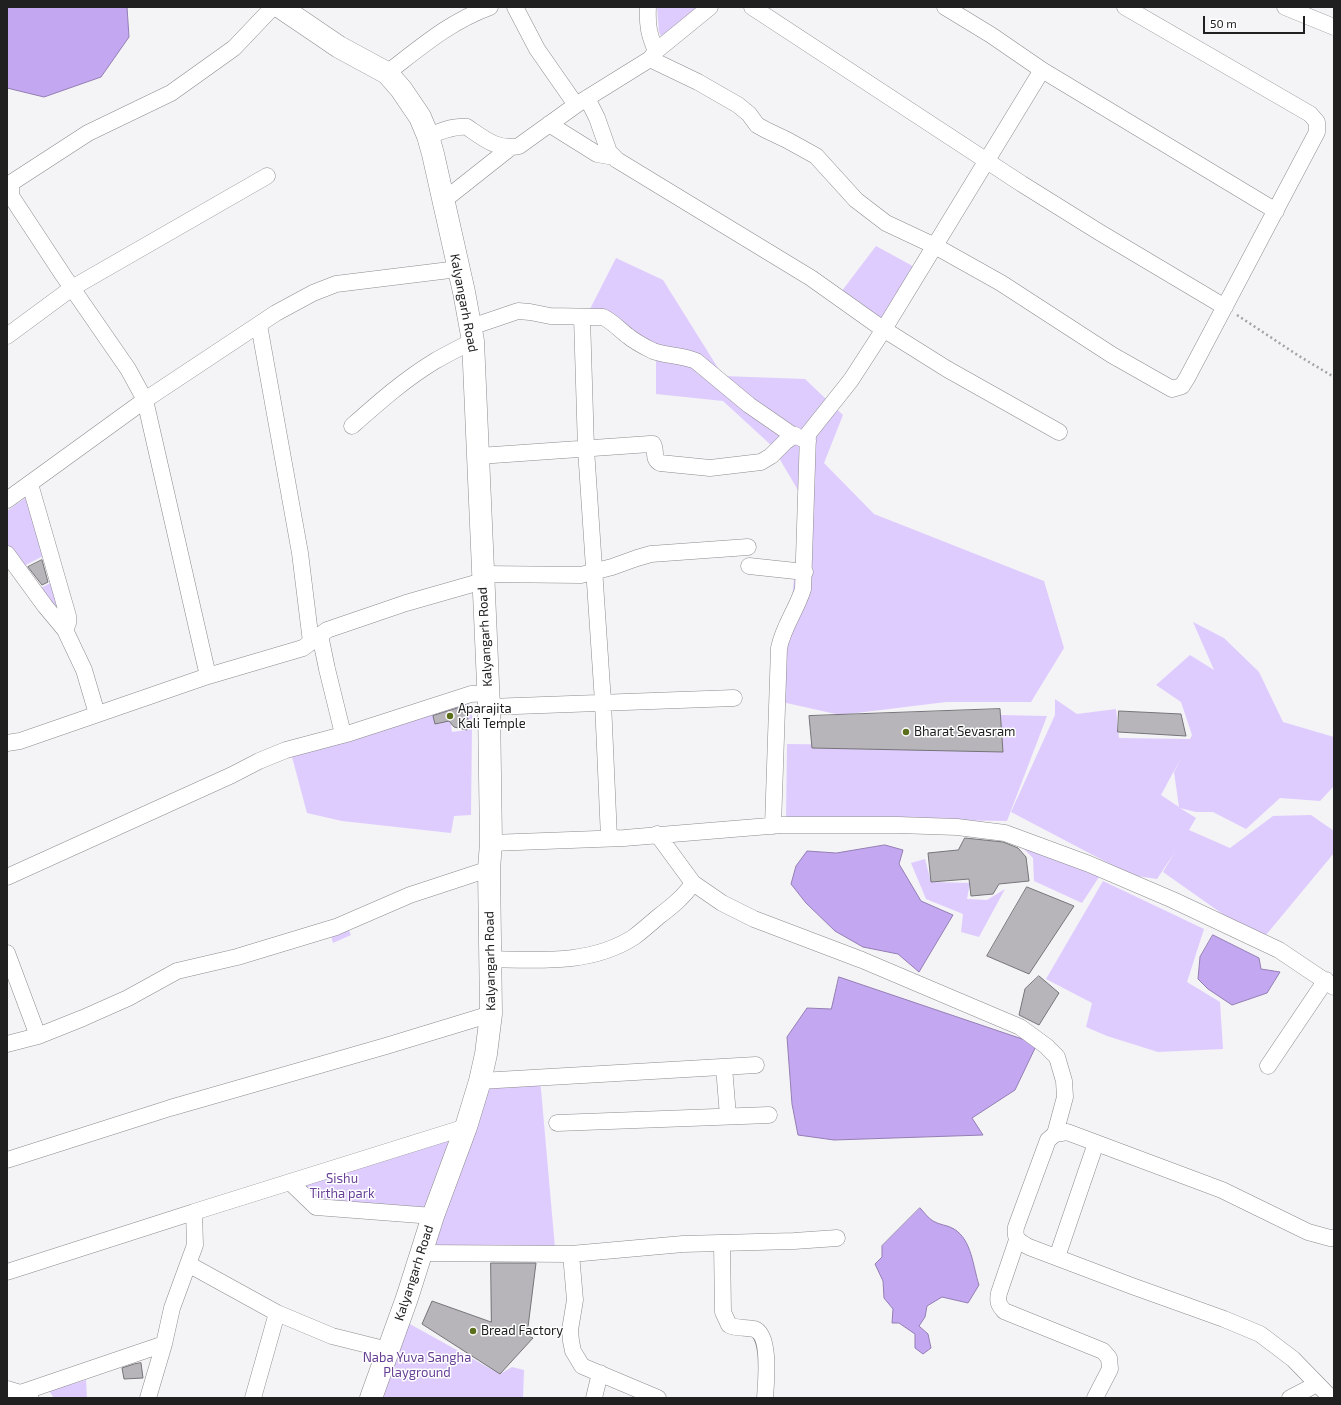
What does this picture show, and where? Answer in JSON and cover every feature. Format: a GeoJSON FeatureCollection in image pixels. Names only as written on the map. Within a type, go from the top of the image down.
{"type":"FeatureCollection","features":[{"type":"Feature","properties":{"kind":"main road","name":"Kalyangarh Road"},"geometry":{"type":"LineString","coordinates":[[280,7],[339,47],[387,73],[401,89],[420,117],[428,136],[464,292],[472,334],[479,456],[488,700],[491,843],[489,869],[491,1014],[486,1054],[480,1081],[466,1127],[433,1216],[422,1253],[388,1350],[374,1397]]}},
{"type":"Feature","properties":{"kind":"street"},"geometry":{"type":"LineString","coordinates":[[208,676],[145,400],[128,370],[9,194],[12,183],[88,133],[171,93],[234,48],[273,7]]}},
{"type":"Feature","properties":{"kind":"street"},"geometry":{"type":"LineString","coordinates":[[387,73],[442,30],[476,12],[490,7]]}},
{"type":"Feature","properties":{"kind":"street"},"geometry":{"type":"LineString","coordinates":[[515,7],[537,49],[581,102],[597,118],[609,152],[616,160],[811,278],[884,329],[947,369],[1059,432]]}},
{"type":"Feature","properties":{"kind":"street"},"geometry":{"type":"LineString","coordinates":[[648,7],[647,19],[653,55],[738,105],[749,114],[757,124],[766,130],[816,156],[856,200],[886,223],[935,246],[1001,283],[1112,355],[1172,389],[1182,386],[1187,378],[1317,132],[1317,122],[1310,114],[1124,7]]}},
{"type":"Feature","properties":{"kind":"street"},"geometry":{"type":"LineString","coordinates":[[443,201],[510,148],[519,146],[581,102],[653,55],[710,7]]}},
{"type":"Feature","properties":{"kind":"street"},"geometry":{"type":"LineString","coordinates":[[752,7],[987,161],[1099,232],[1225,307]]}},
{"type":"Feature","properties":{"kind":"street"},"geometry":{"type":"LineString","coordinates":[[946,7],[991,35],[1042,70],[1276,210]]}},
{"type":"Feature","properties":{"kind":"street"},"geometry":{"type":"LineString","coordinates":[[1287,7],[1334,27]]}},
{"type":"Feature","properties":{"kind":"street"},"geometry":{"type":"LineString","coordinates":[[479,456],[653,444],[655,447],[656,461],[660,463],[710,468],[762,462],[771,456],[785,442],[801,438],[808,434],[851,380],[884,329],[1042,70]]}},
{"type":"Feature","properties":{"kind":"street"},"geometry":{"type":"LineString","coordinates":[[549,124],[597,154],[614,157]]}},
{"type":"Feature","properties":{"kind":"street"},"geometry":{"type":"LineString","coordinates":[[428,136],[463,126],[467,127],[490,143],[510,148]]}},
{"type":"Feature","properties":{"kind":"street"},"geometry":{"type":"LineString","coordinates":[[7,336],[72,288],[267,176]]}},
{"type":"Feature","properties":{"kind":"street"},"geometry":{"type":"LineString","coordinates":[[7,500],[145,400],[276,313],[313,293],[336,284],[458,269]]}},
{"type":"Feature","properties":{"kind":"street"},"geometry":{"type":"LineString","coordinates":[[352,426],[420,371],[472,334],[518,312],[530,312],[550,316],[603,317],[629,337],[652,350],[662,354],[689,358],[696,361],[749,405],[801,438]]}},
{"type":"Feature","properties":{"kind":"street"},"geometry":{"type":"LineString","coordinates":[[582,317],[586,449],[603,702],[609,838]]}},
{"type":"Feature","properties":{"kind":"street"},"geometry":{"type":"LineString","coordinates":[[259,324],[316,638],[343,734]]}},
{"type":"Feature","properties":{"kind":"street"},"geometry":{"type":"LineString","coordinates":[[773,826],[779,648],[784,631],[799,601],[803,589],[805,572],[801,438]]}},
{"type":"Feature","properties":{"kind":"street"},"geometry":{"type":"LineString","coordinates":[[30,484],[68,616],[68,622],[65,630]]}},
{"type":"Feature","properties":{"kind":"street"},"geometry":{"type":"LineString","coordinates":[[7,744],[88,718],[208,676],[303,648],[327,630],[483,577],[581,575],[612,567],[651,554],[748,547]]}},
{"type":"Feature","properties":{"kind":"street"},"geometry":{"type":"LineString","coordinates":[[7,554],[45,606],[65,630],[84,670],[97,714]]}},
{"type":"Feature","properties":{"kind":"street"},"geometry":{"type":"LineString","coordinates":[[749,566],[805,572]]}},
{"type":"Feature","properties":{"kind":"street"},"geometry":{"type":"LineString","coordinates":[[7,877],[286,750],[343,734],[471,694],[488,700],[603,702],[734,698]]}},
{"type":"Feature","properties":{"kind":"street"},"geometry":{"type":"LineString","coordinates":[[491,843],[609,838],[773,826],[898,825],[950,827],[1005,833],[1089,864],[1173,900],[1279,950],[1330,983],[1268,1066]]}},
{"type":"Feature","properties":{"kind":"street"},"geometry":{"type":"LineString","coordinates":[[656,834],[693,884],[722,903],[754,919],[862,960],[1020,1027],[1046,1046],[1057,1057],[1064,1080],[1065,1097],[1055,1134]]}},
{"type":"Feature","properties":{"kind":"street"},"geometry":{"type":"LineString","coordinates":[[7,1044],[38,1036],[83,1018],[128,998],[177,971],[237,956],[336,927],[410,895],[489,869]]}},
{"type":"Feature","properties":{"kind":"street"},"geometry":{"type":"LineString","coordinates":[[490,959],[541,960],[579,958],[608,949],[633,937],[674,905],[688,892],[693,884]]}},
{"type":"Feature","properties":{"kind":"street"},"geometry":{"type":"LineString","coordinates":[[7,953],[38,1036]]}},
{"type":"Feature","properties":{"kind":"street"},"geometry":{"type":"LineString","coordinates":[[7,1160],[170,1108],[491,1014]]}},
{"type":"Feature","properties":{"kind":"street"},"geometry":{"type":"LineString","coordinates":[[480,1081],[756,1065]]}},
{"type":"Feature","properties":{"kind":"street"},"geometry":{"type":"LineString","coordinates":[[724,1067],[728,1116]]}},
{"type":"Feature","properties":{"kind":"street"},"geometry":{"type":"LineString","coordinates":[[557,1123],[769,1115]]}},
{"type":"Feature","properties":{"kind":"street"},"geometry":{"type":"LineString","coordinates":[[7,1272],[466,1127]]}},
{"type":"Feature","properties":{"kind":"street"},"geometry":{"type":"LineString","coordinates":[[1331,1398],[1293,1359],[1260,1334],[1224,1319],[1029,1247],[1018,1240],[1015,1234],[1016,1227],[1048,1140],[1055,1134],[1067,1132],[1222,1190],[1308,1232],[1334,1238]]}},
{"type":"Feature","properties":{"kind":"street"},"geometry":{"type":"LineString","coordinates":[[1057,1257],[1096,1143]]}},
{"type":"Feature","properties":{"kind":"street"},"geometry":{"type":"LineString","coordinates":[[290,1182],[316,1207],[433,1216]]}},
{"type":"Feature","properties":{"kind":"street"},"geometry":{"type":"LineString","coordinates":[[148,1398],[164,1344],[172,1308],[195,1245],[194,1212]]}},
{"type":"Feature","properties":{"kind":"street"},"geometry":{"type":"LineString","coordinates":[[422,1253],[571,1254],[682,1244],[794,1241],[837,1238]]}},
{"type":"Feature","properties":{"kind":"street"},"geometry":{"type":"LineString","coordinates":[[1018,1240],[998,1293],[997,1300],[999,1306],[1004,1311],[1103,1351],[1109,1358],[1110,1369],[1095,1398]]}},
{"type":"Feature","properties":{"kind":"street"},"geometry":{"type":"LineString","coordinates":[[722,1243],[723,1312],[729,1325],[735,1328],[754,1329],[760,1332],[764,1340],[766,1356],[765,1398]]}},
{"type":"Feature","properties":{"kind":"street"},"geometry":{"type":"LineString","coordinates":[[571,1254],[575,1300],[570,1330],[571,1341],[573,1350],[582,1366],[658,1398]]}},
{"type":"Feature","properties":{"kind":"street"},"geometry":{"type":"LineString","coordinates":[[188,1264],[278,1313],[332,1336],[388,1350]]}},
{"type":"Feature","properties":{"kind":"street"},"geometry":{"type":"LineString","coordinates":[[253,1398],[278,1313]]}},
{"type":"Feature","properties":{"kind":"street"},"geometry":{"type":"LineString","coordinates":[[14,1391],[164,1344]]}},
{"type":"Feature","properties":{"kind":"street"},"geometry":{"type":"LineString","coordinates":[[594,1398],[600,1373]]}},
{"type":"Feature","properties":{"kind":"street"},"geometry":{"type":"LineString","coordinates":[[1290,1398],[1317,1384]]}},
{"type":"Feature","properties":{"kind":"street"},"geometry":{"type":"LineString","coordinates":[[14,1391],[38,1398]]}},
{"type":"Feature","properties":{"kind":"path"},"geometry":{"type":"LineString","coordinates":[[1225,307],[1299,356],[1334,377]]}},
{"type":"Feature","properties":{"kind":"green space"},"geometry":{"type":"Polygon","coordinates":[[[657,7],[706,7],[665,44],[659,32],[657,7]]]}},
{"type":"Feature","properties":{"kind":"green space"},"geometry":{"type":"Polygon","coordinates":[[[876,246],[920,270],[884,329],[838,296],[876,246]]]}},
{"type":"Feature","properties":{"kind":"green space"},"geometry":{"type":"Polygon","coordinates":[[[616,258],[663,280],[723,376],[805,379],[843,415],[824,463],[874,514],[1044,581],[1064,648],[1031,702],[946,702],[840,715],[782,702],[802,497],[772,446],[723,401],[656,394],[656,360],[590,309],[616,258]]]}},
{"type":"Feature","properties":{"kind":"green space"},"geometry":{"type":"Polygon","coordinates":[[[31,494],[47,554],[20,568],[7,551],[7,511],[31,494]]]}},
{"type":"Feature","properties":{"kind":"green space"},"geometry":{"type":"Polygon","coordinates":[[[54,581],[65,621],[37,590],[54,581]]]}},
{"type":"Feature","properties":{"kind":"green space"},"geometry":{"type":"Polygon","coordinates":[[[1193,622],[1224,638],[1259,672],[1283,722],[1334,737],[1334,786],[1320,801],[1280,798],[1246,829],[1213,812],[1196,812],[1180,808],[1196,818],[1189,830],[1230,848],[1273,816],[1311,815],[1334,831],[1334,853],[1261,941],[1163,872],[1175,852],[1157,879],[1131,875],[1011,812],[1055,715],[1055,699],[1077,714],[1116,709],[1119,738],[1190,739],[1192,735],[1181,702],[1156,685],[1190,655],[1214,670],[1193,622]],[[1182,756],[1161,795],[1179,807],[1174,772],[1182,756]]]}},
{"type":"Feature","properties":{"kind":"green space"},"geometry":{"type":"Polygon","coordinates":[[[467,697],[473,719],[451,724],[452,732],[467,730],[472,727],[471,815],[454,816],[451,833],[342,821],[307,813],[292,757],[373,733],[467,697]]]}},
{"type":"Feature","properties":{"kind":"green space"},"geometry":{"type":"Polygon","coordinates":[[[1000,715],[1047,716],[1007,821],[786,818],[787,744],[999,747],[1000,715]]]}},
{"type":"Feature","properties":{"kind":"green space"},"geometry":{"type":"Polygon","coordinates":[[[1021,846],[1099,877],[1082,903],[1034,881],[1033,858],[1021,846]]]}},
{"type":"Feature","properties":{"kind":"green space"},"geometry":{"type":"Polygon","coordinates":[[[925,859],[931,882],[970,883],[967,899],[987,900],[1005,889],[979,937],[961,932],[963,914],[926,899],[911,863],[925,859]]]}},
{"type":"Feature","properties":{"kind":"green space"},"geometry":{"type":"Polygon","coordinates":[[[1103,881],[1204,929],[1187,982],[1220,1002],[1223,1049],[1158,1052],[1107,1036],[1086,1027],[1092,1003],[1046,979],[1103,881]]]}},
{"type":"Feature","properties":{"kind":"green space"},"geometry":{"type":"Polygon","coordinates":[[[347,926],[351,935],[333,943],[330,932],[347,926]]]}},
{"type":"Feature","properties":{"kind":"green space","name":"Sishu Tirtha park"},"geometry":{"type":"Polygon","coordinates":[[[540,1078],[555,1248],[422,1253],[436,1211],[319,1204],[297,1185],[463,1132],[480,1081],[540,1078]]]}},
{"type":"Feature","properties":{"kind":"green space","name":"Naba Yuva Sangha Playground"},"geometry":{"type":"Polygon","coordinates":[[[399,1318],[500,1374],[512,1367],[524,1370],[523,1398],[379,1398],[399,1318]]]}},
{"type":"Feature","properties":{"kind":"green space"},"geometry":{"type":"Polygon","coordinates":[[[86,1380],[87,1398],[54,1398],[49,1391],[86,1380]]]}},
{"type":"Feature","properties":{"kind":"shaded area"},"geometry":{"type":"Polygon","coordinates":[[[7,7],[127,7],[129,37],[101,77],[44,97],[7,88],[7,7]]]}},
{"type":"Feature","properties":{"kind":"shaded area"},"geometry":{"type":"Polygon","coordinates":[[[885,845],[903,850],[899,864],[921,901],[953,915],[919,972],[898,954],[863,947],[835,931],[806,903],[791,884],[796,866],[807,851],[836,853],[885,845]]]}},
{"type":"Feature","properties":{"kind":"shaded area"},"geometry":{"type":"Polygon","coordinates":[[[1213,935],[1259,958],[1261,969],[1280,972],[1267,993],[1232,1005],[1208,989],[1198,979],[1200,957],[1213,935]]]}},
{"type":"Feature","properties":{"kind":"shaded area"},"geometry":{"type":"Polygon","coordinates":[[[839,977],[1037,1044],[1015,1090],[972,1118],[983,1135],[834,1140],[798,1135],[792,1104],[787,1037],[807,1008],[831,1009],[839,977]]]}},
{"type":"Feature","properties":{"kind":"shaded area"},"geometry":{"type":"Polygon","coordinates":[[[920,1208],[931,1220],[954,1229],[965,1240],[971,1254],[979,1285],[968,1303],[942,1297],[927,1306],[925,1317],[919,1326],[928,1334],[931,1348],[923,1354],[915,1348],[915,1334],[899,1323],[892,1323],[893,1309],[884,1298],[883,1281],[875,1264],[882,1257],[882,1246],[920,1208]]]}},
{"type":"Feature","properties":{"kind":"building"},"geometry":{"type":"Polygon","coordinates":[[[42,560],[48,582],[42,585],[28,567],[42,560]]]}},
{"type":"Feature","properties":{"kind":"building","name":"Aparajita Kali Temple"},"geometry":{"type":"Polygon","coordinates":[[[465,706],[469,724],[467,730],[454,727],[449,721],[435,724],[433,716],[465,706]]]}},
{"type":"Feature","properties":{"kind":"building","name":"Bharat Sevasram"},"geometry":{"type":"Polygon","coordinates":[[[1000,709],[1003,752],[812,748],[809,716],[1000,709]]]}},
{"type":"Feature","properties":{"kind":"building"},"geometry":{"type":"Polygon","coordinates":[[[1119,711],[1181,714],[1186,736],[1118,732],[1119,711]]]}},
{"type":"Feature","properties":{"kind":"building"},"geometry":{"type":"Polygon","coordinates":[[[965,838],[1003,842],[1018,848],[1026,857],[1029,881],[999,884],[993,894],[971,896],[969,879],[931,882],[928,853],[958,850],[965,838]]]}},
{"type":"Feature","properties":{"kind":"building"},"geometry":{"type":"Polygon","coordinates":[[[1027,887],[1074,906],[1029,974],[987,956],[1027,887]]]}},
{"type":"Feature","properties":{"kind":"building"},"geometry":{"type":"Polygon","coordinates":[[[1039,976],[1059,993],[1039,1025],[1019,1015],[1025,989],[1039,976]]]}},
{"type":"Feature","properties":{"kind":"building"},"geometry":{"type":"Polygon","coordinates":[[[491,1263],[536,1263],[527,1335],[533,1338],[500,1374],[422,1324],[432,1301],[491,1322],[491,1263]]]}},
{"type":"Feature","properties":{"kind":"building"},"geometry":{"type":"Polygon","coordinates":[[[141,1363],[143,1378],[124,1379],[122,1368],[141,1363]]]}},
{"type":"Feature","properties":{"kind":"place","name":"Aparajita Kali Temple"},"geometry":{"type":"Point","coordinates":[450,716]}},
{"type":"Feature","properties":{"kind":"place","name":"Bharat Sevasram"},"geometry":{"type":"Point","coordinates":[906,732]}},
{"type":"Feature","properties":{"kind":"place","name":"Bread Factory"},"geometry":{"type":"Point","coordinates":[473,1331]}}]}
